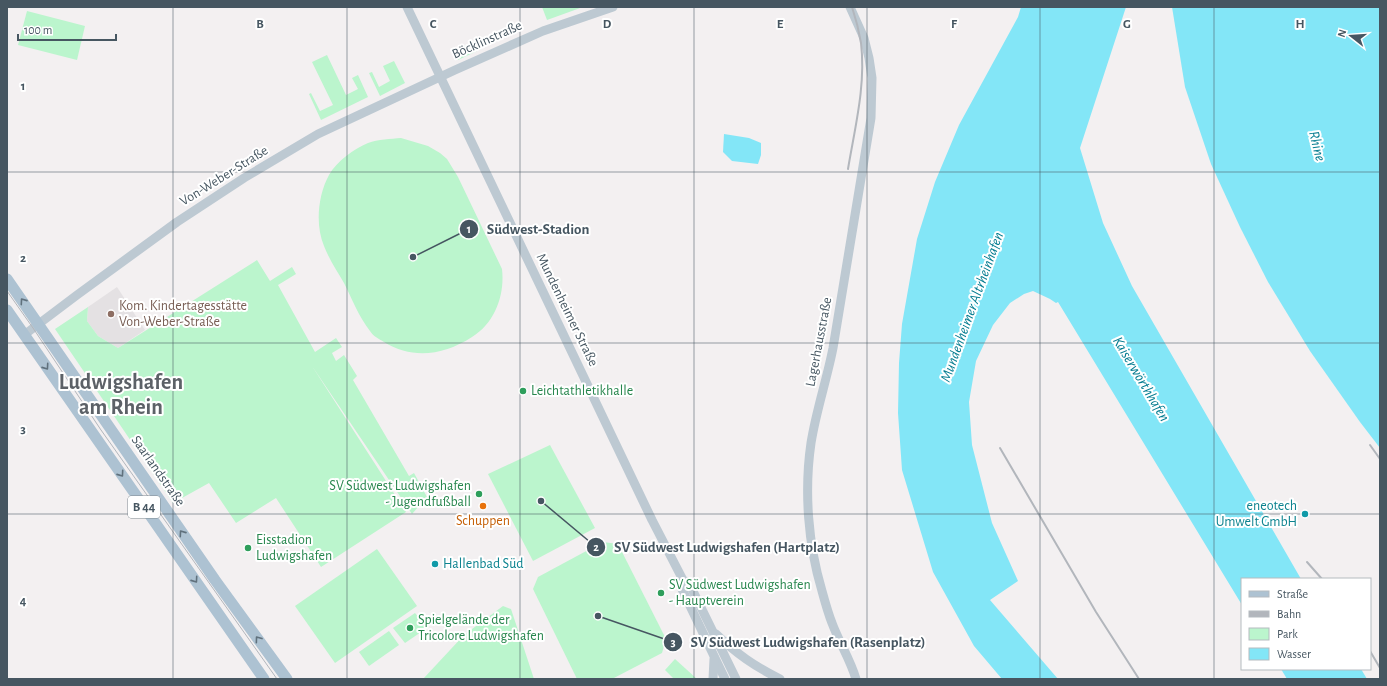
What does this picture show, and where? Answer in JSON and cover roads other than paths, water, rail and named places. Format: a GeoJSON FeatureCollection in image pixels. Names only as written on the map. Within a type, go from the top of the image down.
{"type":"FeatureCollection","features":[{"type":"Feature","properties":{"kind":"main road","name":"Saarlandstraße"},"geometry":{"type":"LineString","coordinates":[[7,279],[215,580],[287,679]]}},
{"type":"Feature","properties":{"kind":"main road","name":"B 44"},"geometry":{"type":"LineString","coordinates":[[7,310],[264,679]]}},
{"type":"Feature","properties":{"kind":"street","name":"Mundenheimer Straße"},"geometry":{"type":"LineString","coordinates":[[407,7],[650,514],[683,580],[689,583],[736,679]]}},
{"type":"Feature","properties":{"kind":"street","name":"Böcklinstraße"},"geometry":{"type":"LineString","coordinates":[[440,77],[543,31],[613,7]]}},
{"type":"Feature","properties":{"kind":"street","name":"Lagerhausstraße"},"geometry":{"type":"LineString","coordinates":[[850,7],[864,38],[869,58],[872,78],[872,118],[834,348],[811,442],[808,494],[812,541],[821,590],[832,623],[851,663],[856,679]]}},
{"type":"Feature","properties":{"kind":"street","name":"Von-Weber-Straße"},"geometry":{"type":"LineString","coordinates":[[24,335],[177,222],[244,178],[318,134],[440,77]]}},
{"type":"Feature","properties":{"kind":"street","name":"Mundenheimer Straße"},"geometry":{"type":"LineString","coordinates":[[683,580],[680,587],[725,679]]}},
{"type":"Feature","properties":{"kind":"street"},"geometry":{"type":"LineString","coordinates":[[711,628],[746,660],[780,679]]}},
{"type":"Feature","properties":{"kind":"street"},"geometry":{"type":"LineString","coordinates":[[713,679],[714,656]]}},
{"type":"Feature","properties":{"kind":"street"},"geometry":{"type":"LineString","coordinates":[[851,663],[861,679]]}},
{"type":"Feature","properties":{"kind":"water"},"geometry":{"type":"Polygon","coordinates":[[[1021,7],[1126,7],[1080,148],[1103,223],[1132,286],[1300,578],[1241,578],[1241,603],[1058,302],[1056,303],[1033,291],[1024,294],[1010,303],[993,325],[976,361],[969,402],[972,445],[992,523],[1018,581],[990,600],[1058,679],[1002,679],[974,646],[933,572],[902,470],[898,413],[899,363],[902,324],[917,239],[935,182],[959,125],[1018,17],[1021,7]]]}},
{"type":"Feature","properties":{"kind":"water","name":"Rhine"},"geometry":{"type":"Polygon","coordinates":[[[1172,7],[1380,7],[1380,448],[1310,351],[1268,282],[1240,227],[1211,164],[1185,87],[1172,7]]]}},
{"type":"Feature","properties":{"kind":"water"},"geometry":{"type":"Polygon","coordinates":[[[724,134],[749,138],[761,143],[761,155],[758,164],[732,161],[723,152],[724,134]]]}},
{"type":"Feature","properties":{"kind":"water"},"geometry":{"type":"Polygon","coordinates":[[[1282,670],[1362,670],[1367,679],[1287,679],[1282,670]]]}},
{"type":"Feature","properties":{"kind":"tram line"},"geometry":{"type":"LineString","coordinates":[[7,291],[101,430],[277,679]]}},
{"type":"Feature","properties":{"kind":"railway"},"geometry":{"type":"LineString","coordinates":[[848,169],[859,106],[862,74],[861,43],[852,7]]}},
{"type":"Feature","properties":{"kind":"railway"},"geometry":{"type":"LineString","coordinates":[[1370,445],[1380,459]]}},
{"type":"Feature","properties":{"kind":"railway"},"geometry":{"type":"LineString","coordinates":[[1000,448],[1096,612],[1139,679]]}},
{"type":"Feature","properties":{"kind":"railway"},"geometry":{"type":"LineString","coordinates":[[1307,562],[1321,578]]}},
{"type":"Feature","properties":{"kind":"railway"},"geometry":{"type":"LineString","coordinates":[[1371,653],[1380,668]]}},
{"type":"Feature","properties":{"kind":"place","name":"Südwest-Stadion"},"geometry":{"type":"Point","coordinates":[413,257]}},
{"type":"Feature","properties":{"kind":"place","name":"Kom. Kindertagesstätte Von-Weber-Straße"},"geometry":{"type":"Point","coordinates":[111,314]}},
{"type":"Feature","properties":{"kind":"place","name":"Leichtathletikhalle"},"geometry":{"type":"Point","coordinates":[523,391]}},
{"type":"Feature","properties":{"kind":"place","name":"SV Südwest Ludwigshafen - Jugendfußball"},"geometry":{"type":"Point","coordinates":[479,494]}},
{"type":"Feature","properties":{"kind":"place","name":"SV Südwest Ludwigshafen (Hartplatz)"},"geometry":{"type":"Point","coordinates":[541,501]}},
{"type":"Feature","properties":{"kind":"place","name":"Schuppen"},"geometry":{"type":"Point","coordinates":[483,506]}},
{"type":"Feature","properties":{"kind":"place","name":"eneotech Umwelt GmbH"},"geometry":{"type":"Point","coordinates":[1305,514]}},
{"type":"Feature","properties":{"kind":"place","name":"Eisstadion Ludwigshafen"},"geometry":{"type":"Point","coordinates":[248,548]}},
{"type":"Feature","properties":{"kind":"place","name":"Hallenbad Süd"},"geometry":{"type":"Point","coordinates":[435,564]}},
{"type":"Feature","properties":{"kind":"place","name":"SV Südwest Ludwigshafen - Hauptverein"},"geometry":{"type":"Point","coordinates":[661,593]}},
{"type":"Feature","properties":{"kind":"place","name":"SV Südwest Ludwigshafen (Rasenplatz)"},"geometry":{"type":"Point","coordinates":[598,616]}},
{"type":"Feature","properties":{"kind":"place","name":"Spielgelände der Tricolore Ludwigshafen"},"geometry":{"type":"Point","coordinates":[410,628]}},
{"type":"Feature","properties":{"kind":"district","name":"Ludwigshafen am Rhein"},"geometry":{"type":"Point","coordinates":[121,394]}},
{"type":"Feature","properties":{"kind":"water label","name":"Mundenheimer Altrheinhafen"},"geometry":{"type":"Point","coordinates":[972,307]}},
{"type":"Feature","properties":{"kind":"water label","name":"Kaiserwörthhafen"},"geometry":{"type":"Point","coordinates":[1141,379]}}]}
